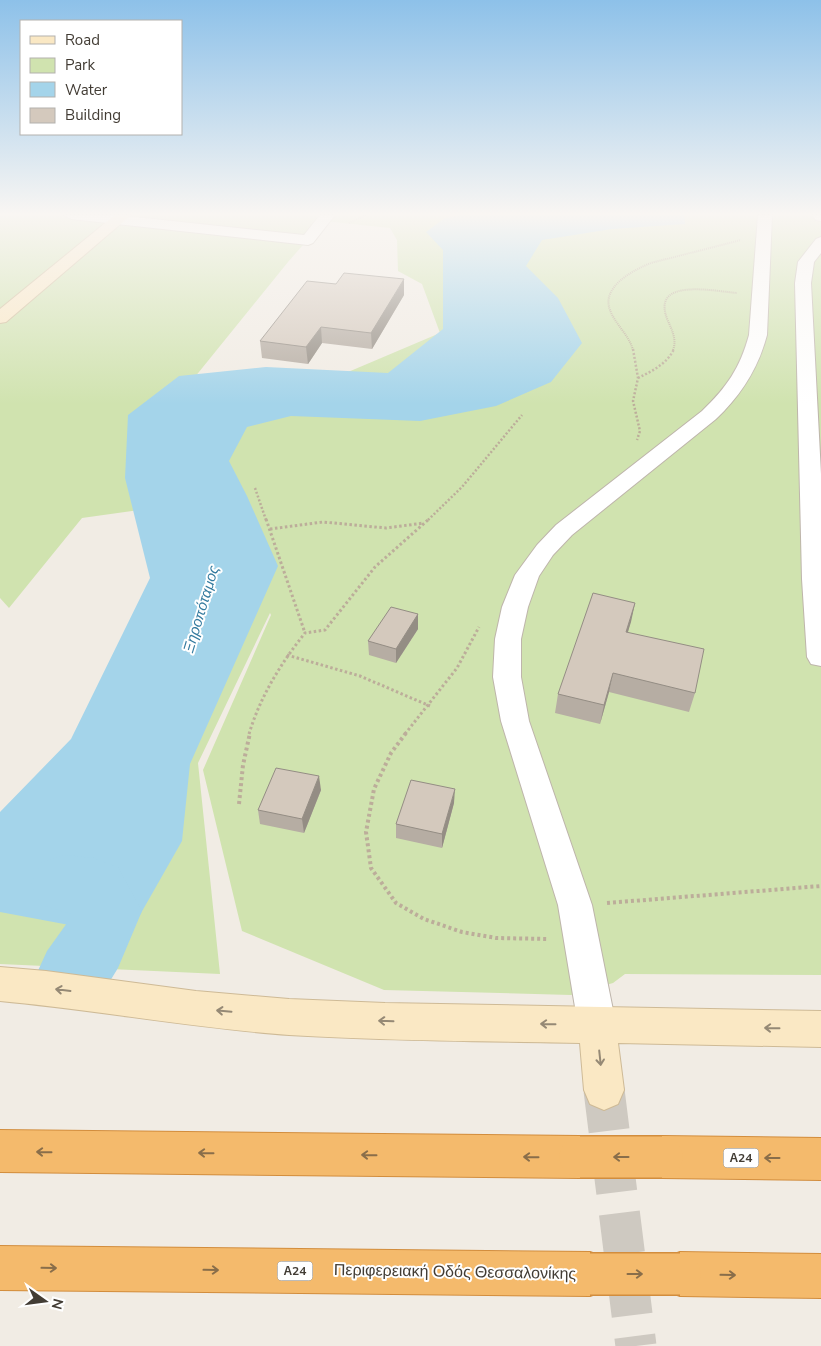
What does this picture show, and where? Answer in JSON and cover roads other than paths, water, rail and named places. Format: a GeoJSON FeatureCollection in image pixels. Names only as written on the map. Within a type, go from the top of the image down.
{"type":"FeatureCollection","features":[{"type":"Feature","properties":{"kind":"highway","name":"Α24"},"geometry":{"type":"LineString","coordinates":[[0,1151],[821,1159]]}},
{"type":"Feature","properties":{"kind":"highway","name":"Περιφερειακή Οδός Θεσσαλονίκης"},"geometry":{"type":"LineString","coordinates":[[0,1268],[821,1276]]}},
{"type":"Feature","properties":{"kind":"street"},"geometry":{"type":"LineString","coordinates":[[0,318],[49,278]]}},
{"type":"Feature","properties":{"kind":"street"},"geometry":{"type":"LineString","coordinates":[[604,1090],[597,1025],[575,905],[515,721],[507,677],[508,639],[515,606],[527,575],[545,550],[564,530],[728,398],[743,375],[753,354],[758,335],[761,278]]}},
{"type":"Feature","properties":{"kind":"street"},"geometry":{"type":"LineString","coordinates":[[803,278],[814,579],[821,657]]}},
{"type":"Feature","properties":{"kind":"street"},"geometry":{"type":"LineString","coordinates":[[0,984],[46,988],[196,1008],[288,1016],[821,1029]]}},
{"type":"Feature","properties":{"kind":"water"},"geometry":{"type":"Polygon","coordinates":[[[443,278],[538,278],[558,298],[582,343],[551,382],[496,406],[420,421],[291,416],[247,427],[229,461],[247,496],[278,566],[190,764],[182,841],[128,936],[0,912],[0,812],[71,739],[150,578],[125,478],[128,415],[179,376],[266,367],[388,373],[443,329],[443,278]]]}},
{"type":"Feature","properties":{"kind":"waterway","name":"Ξηροπόταμος"},"geometry":{"type":"LineString","coordinates":[[65,884],[94,888],[107,911],[93,945],[73,975]]}},
{"type":"Feature","properties":{"kind":"tunnel"},"geometry":{"type":"LineString","coordinates":[[604,1090],[636,1346]]}}]}
